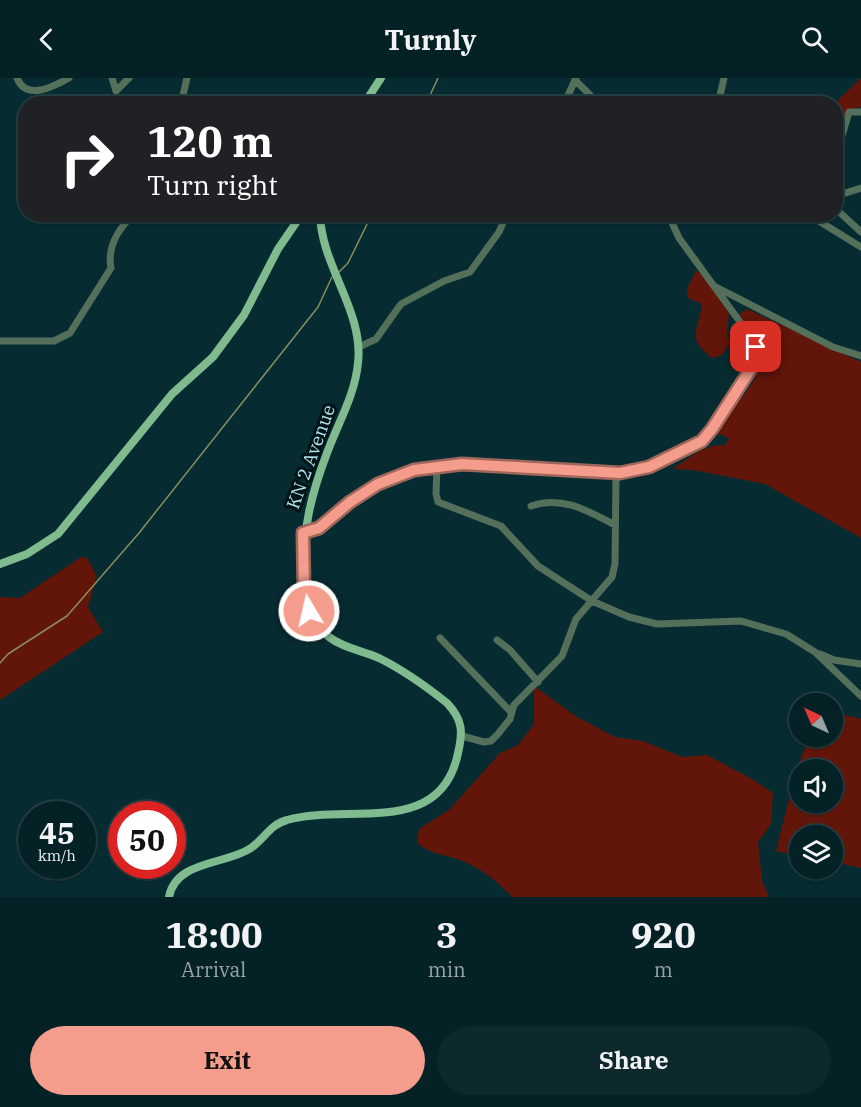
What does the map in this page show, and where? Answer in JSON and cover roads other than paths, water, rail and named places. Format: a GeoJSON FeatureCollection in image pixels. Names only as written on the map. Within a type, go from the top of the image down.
{"type":"FeatureCollection","features":[{"type":"Feature","properties":{"kind":"main road"},"geometry":{"type":"LineString","coordinates":[[369,96],[381,78]]}},
{"type":"Feature","properties":{"kind":"main road"},"geometry":{"type":"LineString","coordinates":[[0,564],[27,554],[58,534],[172,394],[213,357],[244,315],[278,249],[297,222]]}},
{"type":"Feature","properties":{"kind":"main road","name":"KN 2 Avenue"},"geometry":{"type":"LineString","coordinates":[[321,222],[327,252],[346,300],[359,347],[358,365],[348,405],[327,452],[303,533],[304,591],[309,611],[316,625],[329,637],[382,660],[441,698],[456,712],[462,736]]}},
{"type":"Feature","properties":{"kind":"main road"},"geometry":{"type":"LineString","coordinates":[[169,897],[177,879],[194,867],[242,853],[285,820],[406,810],[437,797],[456,766],[462,736]]}},
{"type":"Feature","properties":{"kind":"street"},"geometry":{"type":"LineString","coordinates":[[17,78],[21,87],[29,91],[43,90],[69,78]]}},
{"type":"Feature","properties":{"kind":"street"},"geometry":{"type":"LineString","coordinates":[[112,78],[116,91],[129,78]]}},
{"type":"Feature","properties":{"kind":"street"},"geometry":{"type":"LineString","coordinates":[[183,96],[187,78]]}},
{"type":"Feature","properties":{"kind":"street"},"geometry":{"type":"LineString","coordinates":[[720,96],[723,78]]}},
{"type":"Feature","properties":{"kind":"street"},"geometry":{"type":"LineString","coordinates":[[568,96],[576,79],[592,96]]}},
{"type":"Feature","properties":{"kind":"street"},"geometry":{"type":"LineString","coordinates":[[843,132],[849,112],[861,112]]}},
{"type":"Feature","properties":{"kind":"street"},"geometry":{"type":"LineString","coordinates":[[843,194],[861,188]]}},
{"type":"Feature","properties":{"kind":"street"},"geometry":{"type":"LineString","coordinates":[[843,215],[861,232]]}},
{"type":"Feature","properties":{"kind":"street"},"geometry":{"type":"LineString","coordinates":[[0,341],[54,341],[70,333],[111,268],[109,256],[116,234],[127,222]]}},
{"type":"Feature","properties":{"kind":"street"},"geometry":{"type":"LineString","coordinates":[[359,347],[376,339],[401,304],[444,280],[470,272],[499,232],[503,222]]}},
{"type":"Feature","properties":{"kind":"street"},"geometry":{"type":"LineString","coordinates":[[303,533],[315,530],[350,502],[393,476],[437,466],[462,464],[616,473],[649,467],[702,441],[721,418],[754,364],[755,341],[679,238],[672,222]]}},
{"type":"Feature","properties":{"kind":"street"},"geometry":{"type":"LineString","coordinates":[[820,222],[861,247]]}},
{"type":"Feature","properties":{"kind":"street"},"geometry":{"type":"LineString","coordinates":[[712,285],[833,347],[861,356]]}},
{"type":"Feature","properties":{"kind":"street"},"geometry":{"type":"LineString","coordinates":[[437,466],[438,502],[501,526],[537,566],[592,601],[629,617],[657,624],[741,621],[786,634],[815,652],[834,660],[861,664]]}},
{"type":"Feature","properties":{"kind":"street"},"geometry":{"type":"LineString","coordinates":[[462,736],[476,742],[492,741],[504,728],[514,705],[562,656],[576,619],[614,572],[616,473]]}},
{"type":"Feature","properties":{"kind":"street"},"geometry":{"type":"LineString","coordinates":[[531,506],[544,501],[577,505],[615,525]]}},
{"type":"Feature","properties":{"kind":"street"},"geometry":{"type":"LineString","coordinates":[[440,638],[511,712]]}},
{"type":"Feature","properties":{"kind":"street"},"geometry":{"type":"LineString","coordinates":[[497,640],[510,650],[538,682]]}},
{"type":"Feature","properties":{"kind":"street"},"geometry":{"type":"LineString","coordinates":[[815,652],[861,696]]}},
{"type":"Feature","properties":{"kind":"waterway"},"geometry":{"type":"LineString","coordinates":[[430,96],[438,78]]}},
{"type":"Feature","properties":{"kind":"waterway"},"geometry":{"type":"LineString","coordinates":[[339,272],[348,263],[368,222]]}},
{"type":"Feature","properties":{"kind":"waterway"},"geometry":{"type":"LineString","coordinates":[[0,663],[8,654],[67,616],[139,533],[318,307],[332,277]]}}]}
